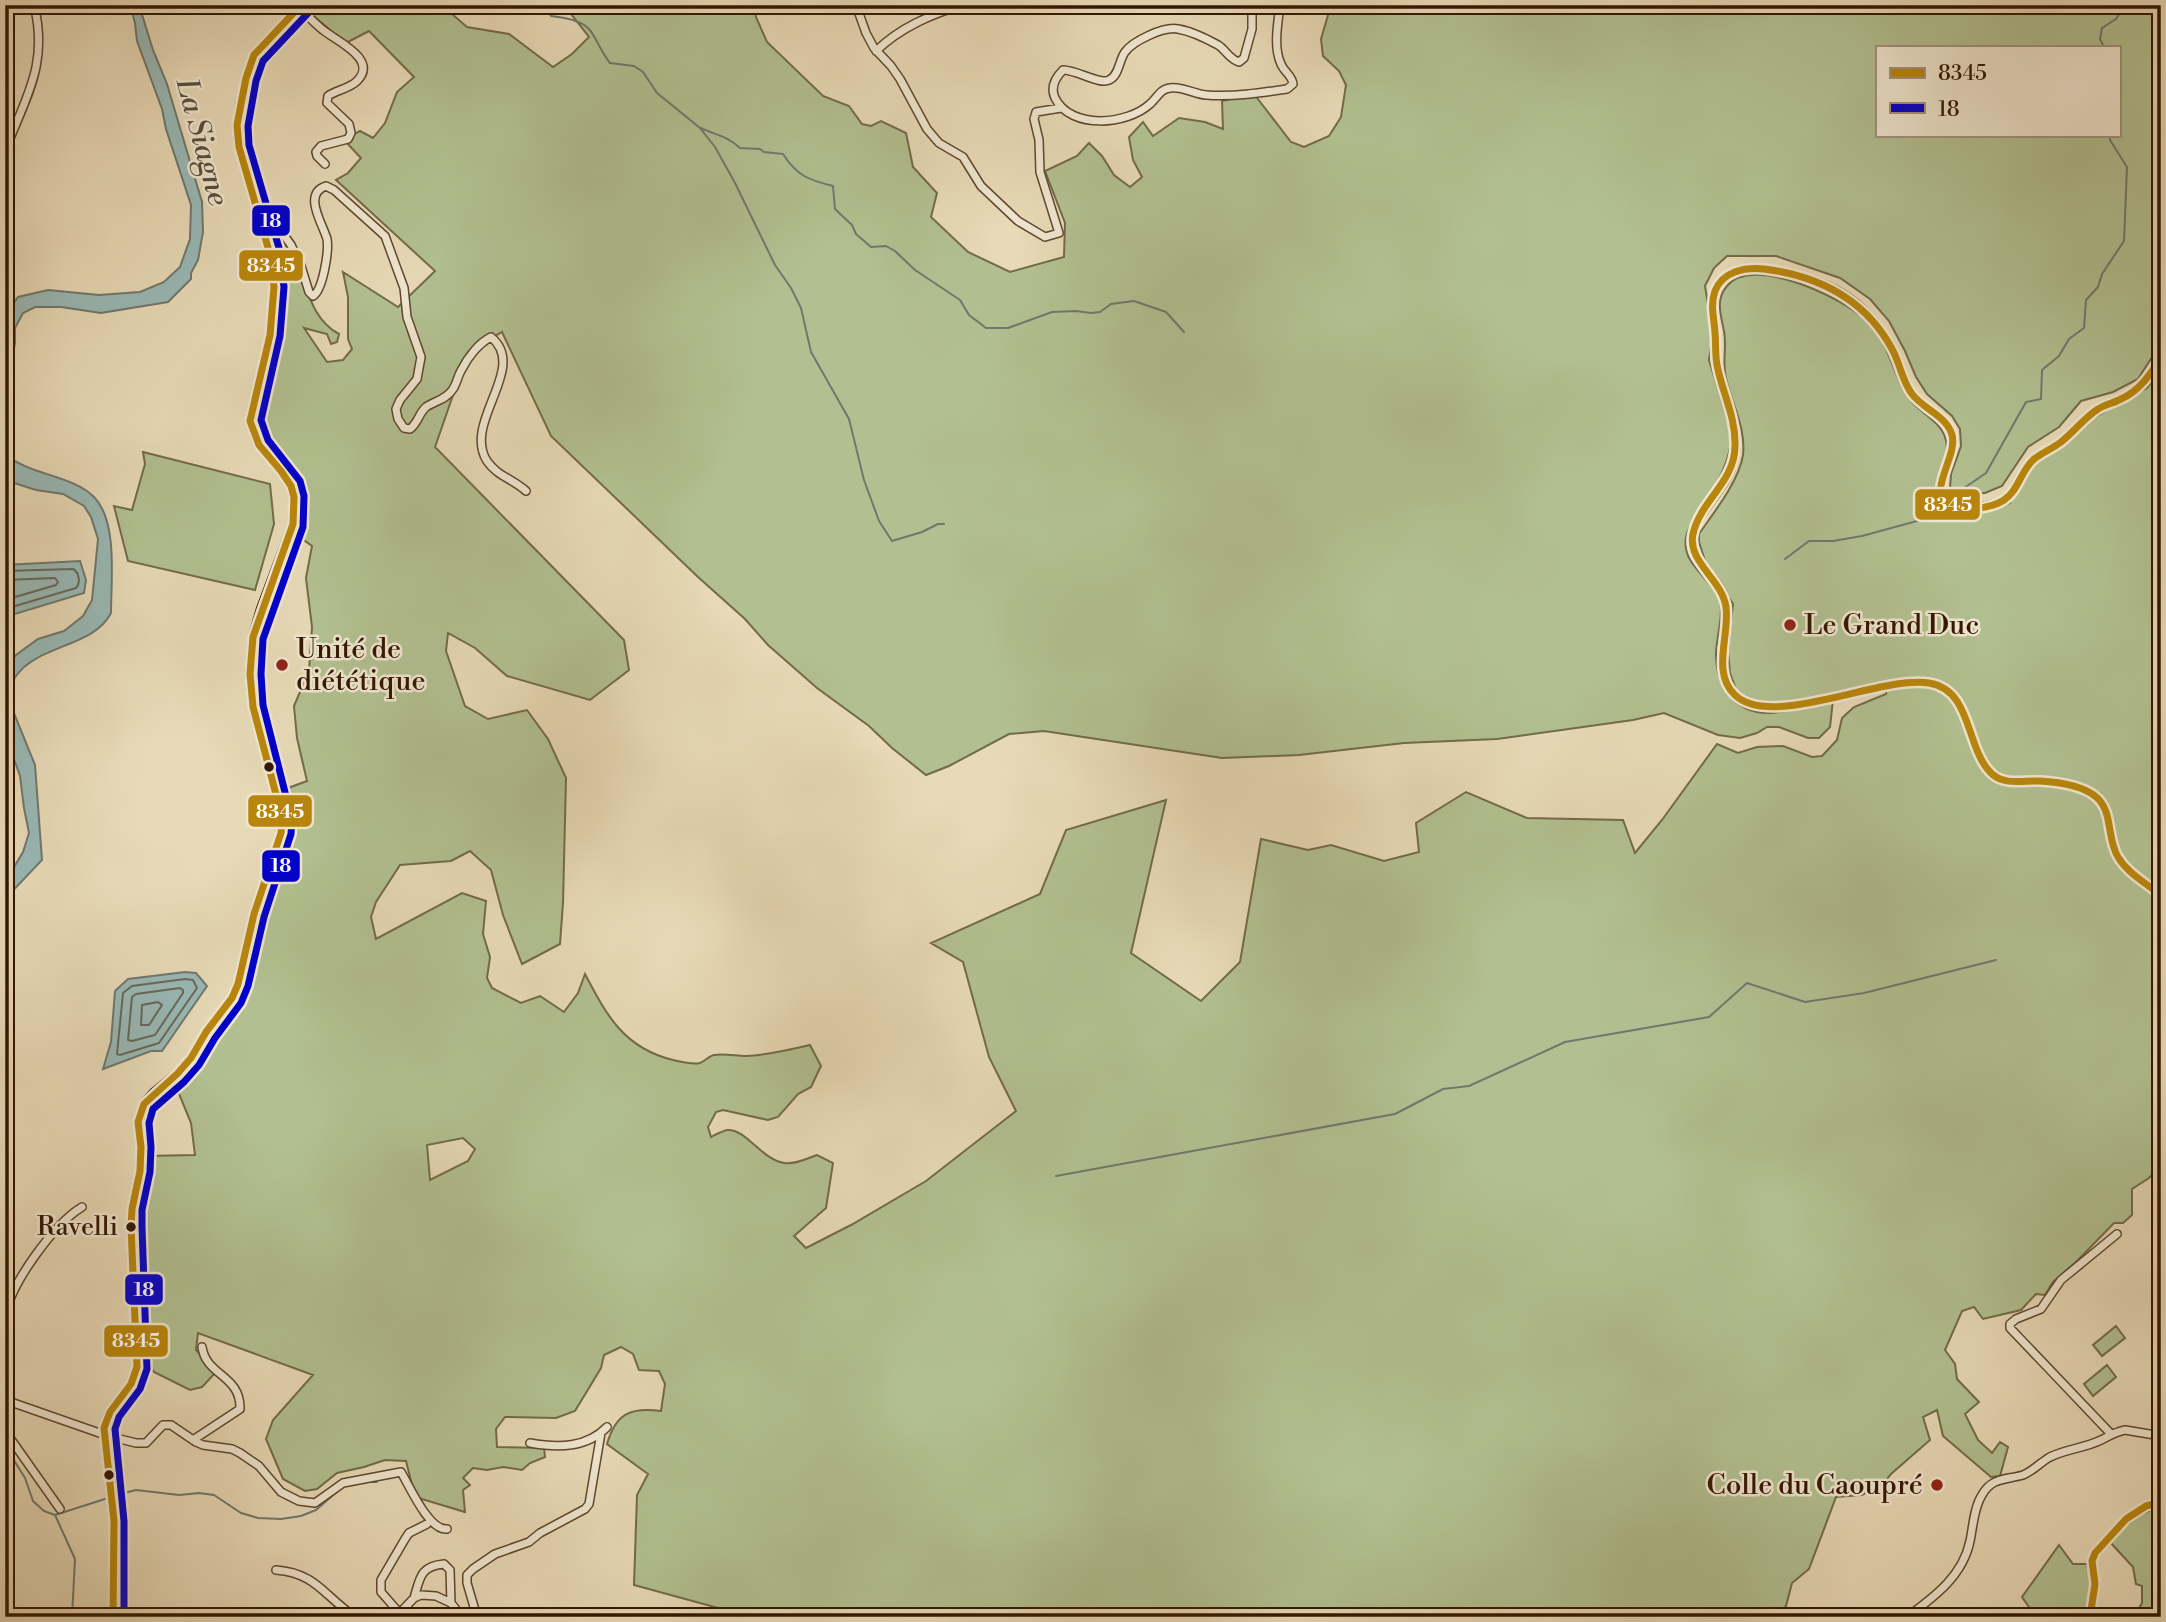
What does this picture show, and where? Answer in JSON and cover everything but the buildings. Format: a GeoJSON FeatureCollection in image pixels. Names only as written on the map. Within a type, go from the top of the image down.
{"type":"FeatureCollection","features":[{"type":"Feature","properties":{"kind":"main road"},"geometry":{"type":"LineString","coordinates":[[113,1617],[114,1521],[104,1435],[106,1419],[131,1384],[136,1367],[131,1227],[140,1171],[138,1122],[144,1104],[191,1058],[206,1032],[232,998],[238,984],[254,914],[281,832],[278,802],[250,690],[251,648],[261,610],[289,537],[295,506],[291,486],[259,445],[250,421],[270,335],[274,286],[269,251],[238,137],[239,106],[254,55],[300,6]]}},
{"type":"Feature","properties":{"kind":"street"},"geometry":{"type":"LineString","coordinates":[[5,151],[37,71],[39,26],[34,5]]}},
{"type":"Feature","properties":{"kind":"street"},"geometry":{"type":"LineString","coordinates":[[856,5],[876,51],[900,79],[927,129],[939,143],[963,157],[981,186],[1018,221],[1045,237],[1059,233],[1040,172],[1039,140],[1034,119],[1036,112],[1061,108]]}},
{"type":"Feature","properties":{"kind":"street"},"geometry":{"type":"LineString","coordinates":[[876,51],[892,36],[909,26],[962,5]]}},
{"type":"Feature","properties":{"kind":"street"},"geometry":{"type":"LineString","coordinates":[[1252,5],[1252,29],[1244,58],[1238,62],[1232,60],[1220,46],[1176,28],[1148,36],[1128,48],[1114,77],[1109,81],[1102,82],[1063,70],[1053,83],[1052,92],[1067,113],[1087,121],[1100,122],[1132,114],[1149,106],[1166,88],[1175,87],[1203,95],[1223,96],[1287,89],[1293,84],[1293,79],[1281,65],[1277,51],[1280,5]]}},
{"type":"Feature","properties":{"kind":"street"},"geometry":{"type":"LineString","coordinates":[[300,6],[323,30],[351,50],[361,60],[363,67],[357,81],[328,96],[327,103],[349,124],[351,133],[348,139],[318,148],[317,156],[325,164]]}},
{"type":"Feature","properties":{"kind":"street"},"geometry":{"type":"LineString","coordinates":[[248,177],[258,183],[271,217],[291,245],[313,296],[319,290],[328,243],[315,204],[316,192],[320,188],[326,186],[334,190],[385,236],[404,288],[407,317],[421,357],[417,379],[396,409],[404,428],[410,429],[423,409],[447,396],[471,355],[485,340],[491,337],[499,344],[504,360],[503,371],[488,411],[481,447],[494,470],[526,491]]}},
{"type":"Feature","properties":{"kind":"street"},"geometry":{"type":"LineString","coordinates":[[2161,358],[2139,389],[2098,409],[2061,442],[2034,459],[2022,471],[2008,496],[2001,502],[1953,508],[1944,502],[1939,491],[1940,482],[1954,450],[1951,432],[1945,423],[1913,395],[1894,351],[1867,312],[1855,301],[1830,286],[1799,275],[1751,268],[1736,270],[1718,284],[1712,299],[1715,358],[1735,430],[1735,456],[1726,480],[1700,520],[1692,539],[1698,560],[1724,595],[1726,681],[1741,701],[1755,707],[1767,708],[1903,684],[1933,683],[1954,696],[1983,762],[1998,779],[2017,783],[2039,781],[2065,784],[2098,797],[2107,812],[2115,855],[2161,896]]}},
{"type":"Feature","properties":{"kind":"street"},"geometry":{"type":"LineString","coordinates":[[5,1317],[7,1306],[38,1251],[66,1218],[82,1207]]}},
{"type":"Feature","properties":{"kind":"street"},"geometry":{"type":"LineString","coordinates":[[2110,1434],[2010,1328],[2010,1324],[2041,1309],[2061,1280],[2117,1234]]}},
{"type":"Feature","properties":{"kind":"street"},"geometry":{"type":"LineString","coordinates":[[193,1440],[240,1409],[236,1389],[203,1355],[202,1348]]}},
{"type":"Feature","properties":{"kind":"street"},"geometry":{"type":"LineString","coordinates":[[5,1400],[104,1435],[142,1444],[163,1426],[171,1425],[203,1445],[232,1449],[240,1453],[260,1466],[281,1492],[299,1501],[315,1503],[352,1480],[374,1479],[401,1472],[435,1527],[447,1530]]}},
{"type":"Feature","properties":{"kind":"street"},"geometry":{"type":"LineString","coordinates":[[477,1617],[467,1575],[495,1554],[529,1542],[589,1504],[604,1430],[580,1445],[550,1447],[530,1443]]}},
{"type":"Feature","properties":{"kind":"street"},"geometry":{"type":"LineString","coordinates":[[1906,1617],[1927,1602],[1963,1565],[1979,1499],[1988,1486],[2004,1478],[2025,1474],[2049,1458],[2100,1441],[2110,1434],[2125,1430],[2161,1436]]}},
{"type":"Feature","properties":{"kind":"street"},"geometry":{"type":"LineString","coordinates":[[5,1431],[60,1509]]}},
{"type":"Feature","properties":{"kind":"street"},"geometry":{"type":"LineString","coordinates":[[2090,1617],[2095,1594],[2092,1562],[2095,1553],[2126,1519],[2146,1506],[2161,1502]]}},
{"type":"Feature","properties":{"kind":"street"},"geometry":{"type":"LineString","coordinates":[[427,1524],[405,1539],[381,1580],[381,1592],[400,1615],[414,1598],[421,1573],[433,1564],[444,1563],[450,1570],[451,1603]]}},
{"type":"Feature","properties":{"kind":"street"},"geometry":{"type":"LineString","coordinates":[[275,1570],[290,1571],[315,1582],[355,1617]]}},
{"type":"Feature","properties":{"kind":"street"},"geometry":{"type":"LineString","coordinates":[[114,1574],[123,1576],[125,1580],[125,1616]]}},
{"type":"Feature","properties":{"kind":"street"},"geometry":{"type":"LineString","coordinates":[[414,1598],[421,1595],[436,1596],[451,1603],[462,1617]]}},
{"type":"Feature","properties":{"kind":"green space"},"geometry":{"type":"Polygon","coordinates":[[[312,5],[448,5],[452,14],[467,27],[509,34],[553,67],[572,54],[589,37],[564,5],[754,5],[767,42],[823,96],[849,106],[862,124],[871,126],[881,121],[906,133],[913,167],[937,193],[931,217],[968,252],[1010,272],[1064,257],[1065,223],[1045,171],[1077,156],[1089,143],[1102,156],[1114,175],[1130,187],[1142,177],[1133,160],[1129,137],[1143,122],[1153,136],[1179,118],[1205,122],[1223,129],[1222,101],[1254,94],[1291,142],[1304,147],[1329,136],[1341,117],[1346,85],[1339,71],[1323,56],[1321,39],[1331,5],[2161,5],[2161,343],[2138,379],[2113,392],[2081,401],[2059,427],[2028,447],[2002,486],[1985,493],[1963,494],[1950,488],[1951,474],[1961,446],[1960,429],[1952,416],[1927,394],[1889,321],[1870,299],[1840,278],[1776,256],[1727,256],[1714,268],[1705,286],[1713,334],[1709,360],[1731,431],[1731,441],[1722,472],[1688,530],[1688,556],[1720,601],[1717,666],[1730,696],[1747,709],[1770,713],[1833,700],[1830,727],[1819,738],[1808,738],[1779,727],[1767,727],[1740,738],[1718,735],[1664,713],[1633,720],[1497,739],[1404,743],[1299,755],[1222,758],[1044,731],[1009,734],[949,766],[926,775],[768,645],[745,619],[551,436],[502,332],[468,352],[435,447],[624,640],[629,670],[590,700],[507,676],[475,648],[448,633],[446,651],[465,706],[488,719],[527,710],[548,739],[566,778],[560,944],[522,964],[503,915],[491,870],[470,851],[451,861],[400,865],[376,902],[371,917],[376,939],[462,893],[486,901],[483,934],[490,957],[487,978],[492,988],[521,1003],[540,996],[564,1012],[578,993],[585,974],[610,1017],[629,1039],[656,1055],[673,1060],[697,1064],[714,1055],[754,1055],[810,1045],[821,1066],[811,1087],[798,1094],[778,1117],[768,1120],[723,1110],[716,1112],[708,1127],[711,1137],[727,1130],[734,1131],[768,1156],[784,1163],[817,1155],[833,1163],[826,1208],[794,1236],[806,1248],[926,1181],[1016,1111],[989,1057],[963,962],[931,943],[1040,894],[1066,830],[1166,800],[1131,953],[1201,1001],[1240,962],[1261,839],[1308,850],[1331,845],[1384,861],[1419,852],[1416,823],[1466,792],[1527,818],[1623,820],[1635,853],[1717,744],[1738,753],[1757,747],[1783,746],[1812,757],[1822,756],[1837,740],[1842,718],[1854,707],[1886,694],[1888,684],[1773,707],[1744,700],[1737,692],[1730,673],[1728,652],[1733,604],[1705,561],[1699,534],[1731,486],[1743,455],[1741,425],[1725,372],[1725,337],[1720,308],[1723,291],[1739,278],[1755,275],[1795,282],[1850,308],[1869,324],[1884,345],[1907,396],[1943,432],[1947,444],[1946,459],[1934,494],[1943,509],[1949,512],[1976,512],[2010,503],[2027,469],[2059,449],[2090,420],[2147,388],[2161,369],[2161,1165],[2149,1178],[2132,1189],[2132,1215],[2123,1223],[2114,1223],[2053,1282],[2045,1295],[2036,1294],[2021,1310],[1983,1319],[1974,1307],[1962,1311],[1945,1350],[1955,1364],[1957,1379],[1979,1402],[1965,1414],[1978,1440],[1992,1453],[2000,1442],[2008,1447],[2000,1476],[1991,1477],[1943,1436],[1937,1410],[1923,1417],[1930,1440],[1884,1483],[1862,1495],[1836,1497],[1809,1569],[1792,1583],[1786,1606],[1776,1617],[751,1617],[634,1585],[637,1495],[648,1474],[607,1444],[615,1425],[626,1414],[641,1410],[661,1411],[665,1384],[659,1371],[639,1370],[633,1354],[621,1347],[604,1355],[601,1368],[575,1411],[556,1418],[505,1417],[496,1429],[497,1447],[544,1448],[545,1457],[530,1463],[522,1470],[503,1467],[487,1470],[473,1468],[463,1478],[470,1485],[463,1490],[465,1512],[415,1497],[406,1461],[385,1460],[337,1473],[317,1489],[305,1491],[283,1479],[266,1439],[273,1420],[313,1375],[198,1333],[196,1350],[216,1372],[202,1387],[190,1390],[154,1372],[140,1349],[136,1217],[146,1174],[146,1156],[195,1155],[191,1123],[175,1084],[196,1062],[212,1033],[240,999],[261,911],[288,831],[280,791],[307,781],[297,738],[294,706],[309,671],[312,627],[306,578],[312,546],[294,533],[301,501],[288,470],[263,443],[254,420],[273,349],[280,299],[265,215],[292,255],[316,311],[330,328],[339,334],[337,342],[331,344],[327,334],[304,328],[327,362],[343,360],[352,349],[348,339],[348,297],[343,272],[398,307],[435,271],[336,180],[348,173],[361,158],[344,140],[360,131],[373,138],[385,123],[397,92],[414,77],[369,31],[346,43],[306,10],[312,5]],[[463,1138],[427,1145],[430,1180],[468,1161],[475,1149],[463,1138]]]}},
{"type":"Feature","properties":{"kind":"green space"},"geometry":{"type":"Polygon","coordinates":[[[143,452],[270,484],[274,524],[255,590],[128,561],[114,506],[132,510],[145,464],[143,452]]]}},
{"type":"Feature","properties":{"kind":"green space"},"geometry":{"type":"Polygon","coordinates":[[[2116,1326],[2125,1338],[2102,1356],[2093,1345],[2116,1326]]]}},
{"type":"Feature","properties":{"kind":"green space"},"geometry":{"type":"Polygon","coordinates":[[[2107,1365],[2116,1377],[2093,1396],[2084,1384],[2107,1365]]]}},
{"type":"Feature","properties":{"kind":"green space"},"geometry":{"type":"Polygon","coordinates":[[[2161,1505],[2161,1617],[2134,1617],[2142,1603],[2142,1586],[2136,1584],[2133,1567],[2109,1541],[2133,1520],[2161,1505]]]}},
{"type":"Feature","properties":{"kind":"green space"},"geometry":{"type":"Polygon","coordinates":[[[2059,1545],[2073,1564],[2087,1564],[2091,1580],[2089,1603],[2101,1611],[2127,1617],[2036,1617],[2022,1597],[2059,1545]]]}},
{"type":"Feature","properties":{"kind":"water"},"geometry":{"type":"Polygon","coordinates":[[[130,5],[139,5],[167,84],[202,202],[203,232],[198,260],[191,279],[168,302],[101,313],[61,307],[35,307],[23,313],[15,328],[15,343],[5,398],[5,319],[18,297],[48,290],[99,295],[140,292],[164,282],[180,267],[190,239],[191,205],[162,109],[137,41],[130,5]]]}},
{"type":"Feature","properties":{"kind":"water"},"geometry":{"type":"Polygon","coordinates":[[[5,456],[74,484],[94,497],[107,521],[112,569],[111,613],[103,624],[79,640],[51,651],[25,666],[15,678],[7,696],[35,765],[42,860],[5,899],[5,875],[14,867],[23,852],[29,833],[20,776],[5,734],[5,668],[16,655],[38,639],[64,631],[83,616],[92,600],[98,539],[91,517],[84,506],[63,494],[36,490],[5,480],[5,456]]]}},
{"type":"Feature","properties":{"kind":"water"},"geometry":{"type":"Polygon","coordinates":[[[80,561],[86,580],[84,593],[5,617],[5,565],[80,561]]]}},
{"type":"Feature","properties":{"kind":"water"},"geometry":{"type":"Polygon","coordinates":[[[196,973],[207,986],[162,1051],[151,1051],[103,1069],[111,1042],[115,991],[128,979],[196,973]]]}},
{"type":"Feature","properties":{"kind":"waterway"},"geometry":{"type":"LineString","coordinates":[[544,5],[551,16],[576,21],[589,29],[610,63],[634,66],[643,72],[657,93],[700,128],[715,147],[775,265],[801,308],[811,352],[849,419],[864,480],[879,521],[892,541],[944,524]]}},
{"type":"Feature","properties":{"kind":"waterway"},"geometry":{"type":"LineString","coordinates":[[2104,46],[2100,39],[2102,28],[2116,19],[2125,5]]}},
{"type":"Feature","properties":{"kind":"waterway"},"geometry":{"type":"LineString","coordinates":[[701,128],[726,138],[740,148],[783,154],[804,176],[833,186],[835,209],[852,225],[856,234],[871,247],[886,246],[895,251],[915,270],[960,300],[969,315],[986,328],[1008,328],[1052,312],[1100,312],[1111,304],[1134,301],[1166,312],[1184,332]]}},
{"type":"Feature","properties":{"kind":"waterway"},"geometry":{"type":"LineString","coordinates":[[1945,501],[1986,473],[2026,402],[2041,399],[2042,370],[2059,356],[2069,339],[2084,328],[2086,300],[2098,287],[2102,274],[2124,241],[2127,167],[2110,136]]}},
{"type":"Feature","properties":{"kind":"waterway"},"geometry":{"type":"LineString","coordinates":[[1785,559],[1809,541],[1833,541],[1862,536],[1928,518],[1941,505]]}},
{"type":"Feature","properties":{"kind":"waterway"},"geometry":{"type":"LineString","coordinates":[[1056,1176],[1395,1114],[1443,1089],[1469,1086],[1565,1042],[1709,1017],[1747,983],[1805,1002],[1864,993],[1996,960]]}},
{"type":"Feature","properties":{"kind":"waterway"},"geometry":{"type":"LineString","coordinates":[[5,1446],[25,1478],[33,1501],[44,1511],[55,1515],[108,1498]]}},
{"type":"Feature","properties":{"kind":"waterway"},"geometry":{"type":"LineString","coordinates":[[364,1482],[377,1482]]}},
{"type":"Feature","properties":{"kind":"waterway"},"geometry":{"type":"LineString","coordinates":[[116,1495],[136,1490],[179,1495],[214,1495],[241,1513],[258,1518],[281,1519],[316,1510],[339,1490]]}},
{"type":"Feature","properties":{"kind":"waterway"},"geometry":{"type":"LineString","coordinates":[[55,1515],[75,1559],[72,1617]]}},
{"type":"Feature","properties":{"kind":"transit line","name":"8345"},"geometry":{"type":"LineString","coordinates":[[113,1617],[114,1521],[104,1428],[110,1412],[131,1384],[137,1367],[131,1227],[140,1171],[138,1122],[144,1104],[191,1058],[206,1032],[232,998],[238,984],[254,914],[281,833],[278,802],[253,707],[250,674],[253,637],[293,524],[294,497],[291,486],[281,471],[259,445],[250,421],[270,335],[274,287],[269,251],[239,147],[237,125],[246,78],[254,55],[301,5]]}},
{"type":"Feature","properties":{"kind":"transit line","name":"18"},"geometry":{"type":"LineString","coordinates":[[124,1617],[124,1521],[115,1429],[119,1417],[140,1389],[147,1369],[142,1210],[150,1172],[149,1123],[153,1109],[199,1065],[241,1003],[248,986],[264,917],[291,834],[292,820],[263,705],[261,674],[263,639],[303,527],[304,496],[300,481],[268,440],[261,420],[280,336],[284,287],[279,248],[249,145],[248,126],[256,81],[263,61],[309,12]]}},
{"type":"Feature","properties":{"kind":"transit line","name":"8345"},"geometry":{"type":"LineString","coordinates":[[2161,358],[2133,392],[2098,409],[2061,442],[2033,460],[2004,500],[1976,509],[1961,509],[1948,505],[1942,499],[1942,482],[1953,443],[1949,428],[1912,394],[1892,349],[1868,316],[1838,293],[1803,277],[1764,269],[1735,272],[1719,284],[1713,306],[1717,365],[1735,435],[1733,459],[1724,481],[1703,511],[1693,534],[1695,553],[1718,588],[1726,607],[1724,676],[1735,695],[1752,704],[1774,707],[1908,683],[1929,683],[1943,688],[1954,697],[1961,708],[1983,763],[1992,774],[2009,781],[2069,785],[2095,796],[2105,809],[2118,857],[2132,873],[2161,896]]}},
{"type":"Feature","properties":{"kind":"transit line","name":"8345"},"geometry":{"type":"LineString","coordinates":[[2090,1617],[2095,1584],[2092,1561],[2095,1553],[2126,1519],[2146,1506],[2161,1502]]}},
{"type":"Feature","properties":{"kind":"place","name":"Le Grand Duc"},"geometry":{"type":"Point","coordinates":[1790,625]}},
{"type":"Feature","properties":{"kind":"place","name":"Unité de diététique"},"geometry":{"type":"Point","coordinates":[282,665]}},
{"type":"Feature","properties":{"kind":"place","name":"Ravelli"},"geometry":{"type":"Point","coordinates":[131,1227]}},
{"type":"Feature","properties":{"kind":"place","name":"Colle du Caoupré"},"geometry":{"type":"Point","coordinates":[1937,1485]}},
{"type":"Feature","properties":{"kind":"water label","name":"La Siagne"},"geometry":{"type":"Point","coordinates":[202,142]}}]}
